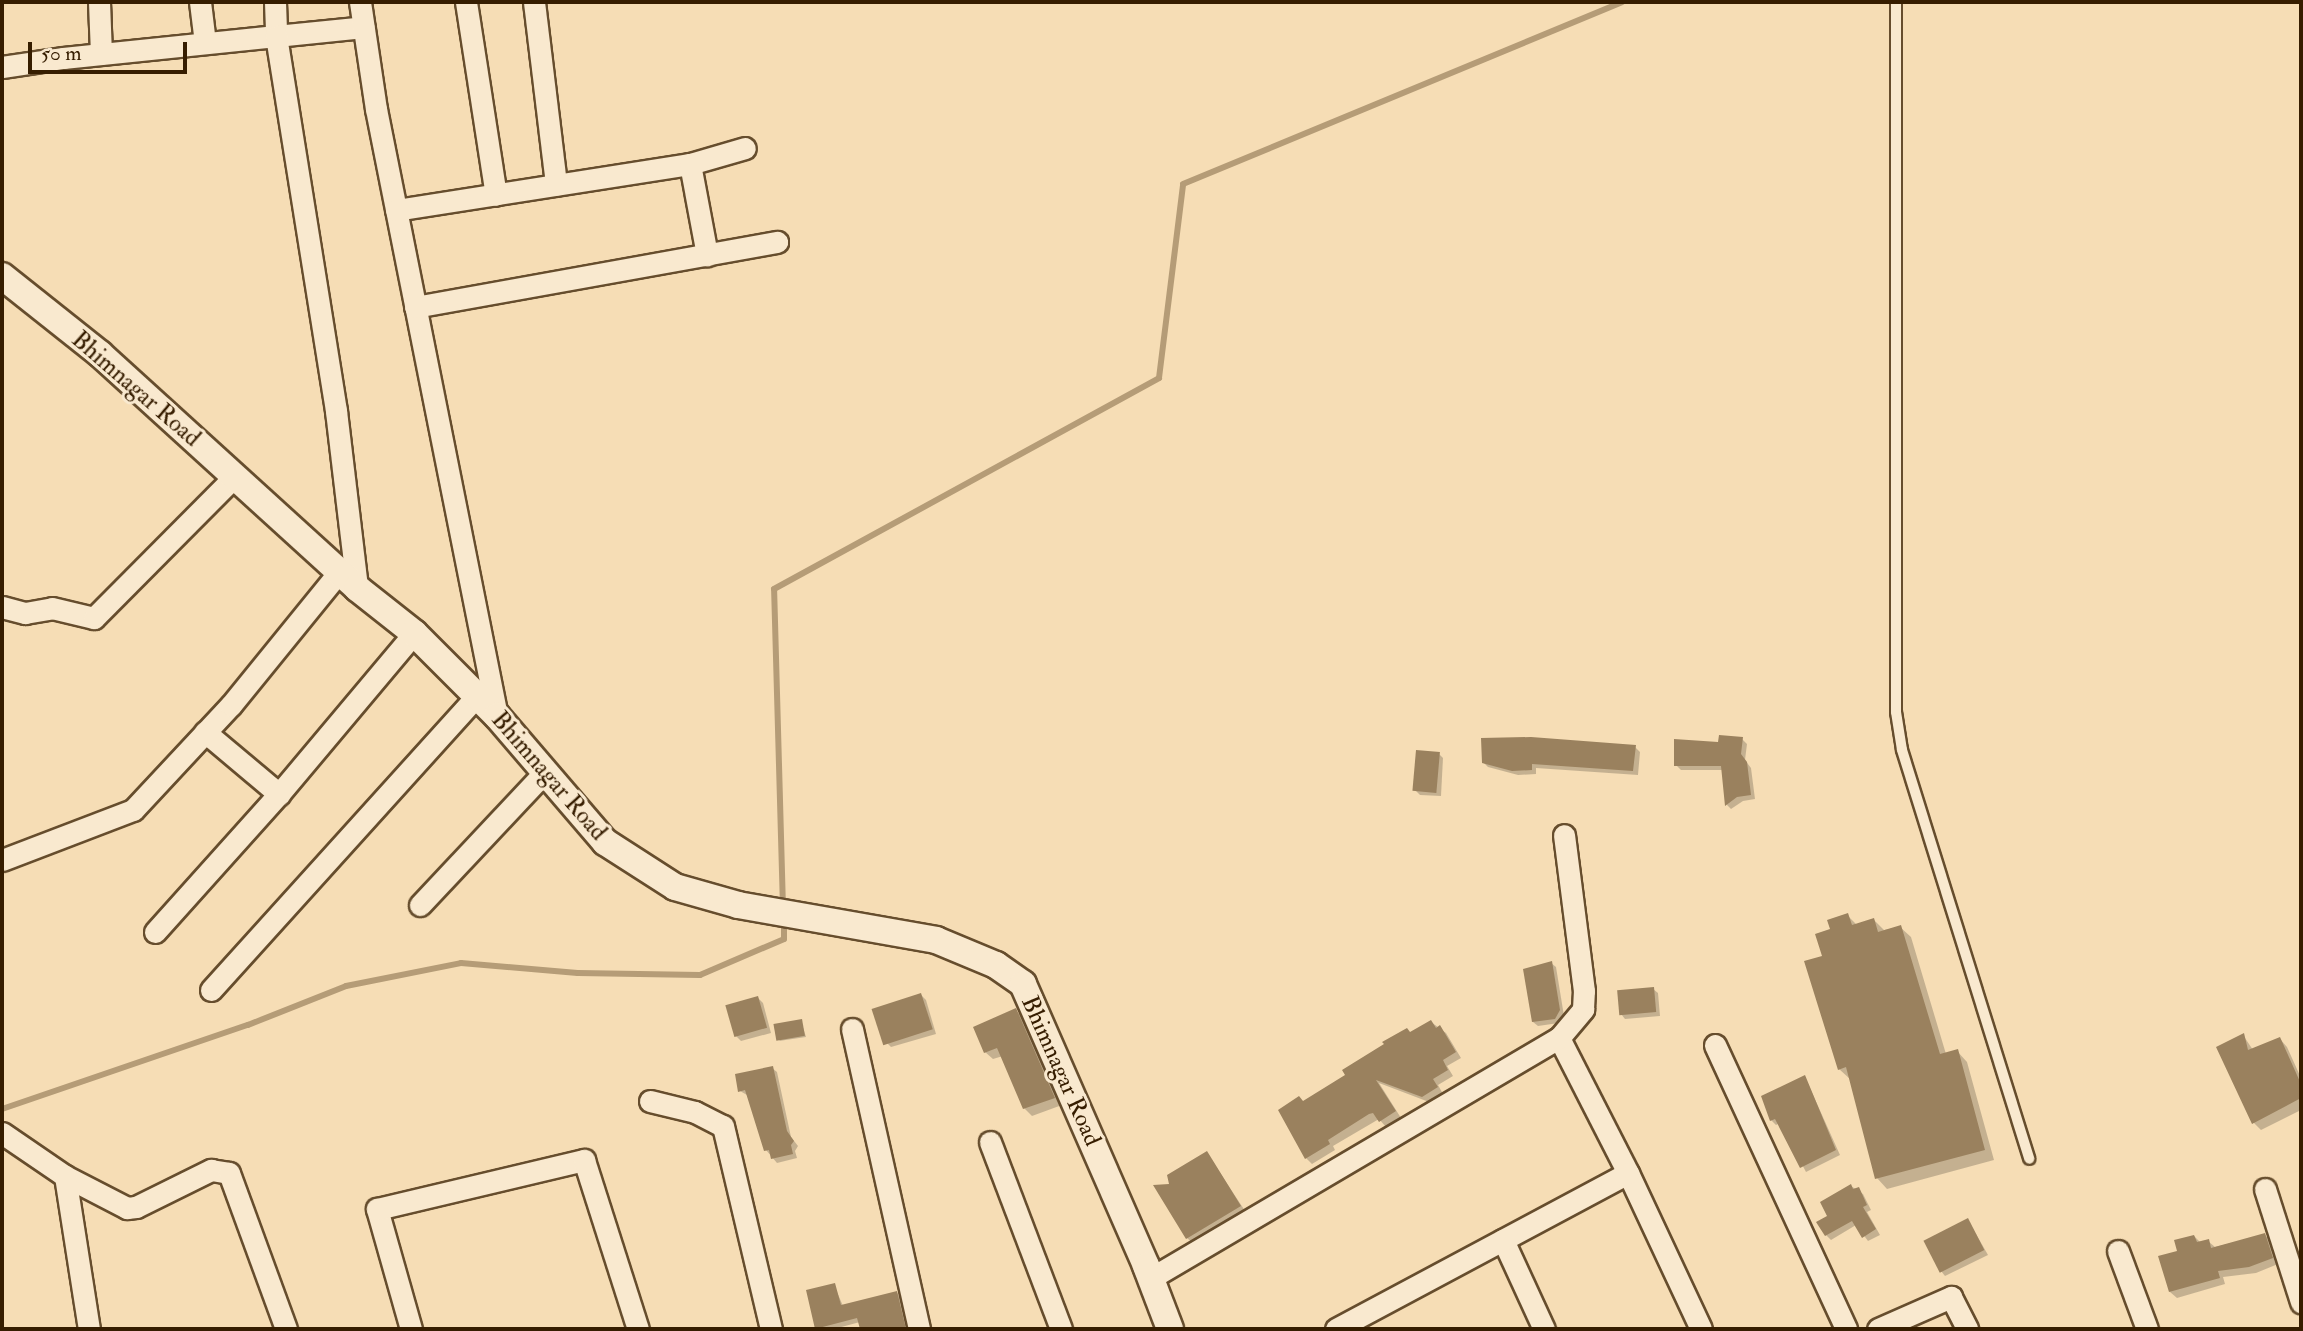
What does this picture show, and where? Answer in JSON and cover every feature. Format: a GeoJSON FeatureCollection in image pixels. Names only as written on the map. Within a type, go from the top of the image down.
{"type":"FeatureCollection","features":[{"type":"Feature","properties":{"kind":"street"},"geometry":{"type":"LineString","coordinates":[[100,2],[102,54]]}},
{"type":"Feature","properties":{"kind":"street"},"geometry":{"type":"LineString","coordinates":[[200,2],[205,43]]}},
{"type":"Feature","properties":{"kind":"street"},"geometry":{"type":"LineString","coordinates":[[2,860],[133,810],[348,580],[336,411],[276,36],[275,2]]}},
{"type":"Feature","properties":{"kind":"street"},"geometry":{"type":"LineString","coordinates":[[360,2],[396,210],[497,716]]}},
{"type":"Feature","properties":{"kind":"street"},"geometry":{"type":"LineString","coordinates":[[466,2],[496,195]]}},
{"type":"Feature","properties":{"kind":"street"},"geometry":{"type":"LineString","coordinates":[[534,2],[556,185]]}},
{"type":"Feature","properties":{"kind":"street"},"geometry":{"type":"LineString","coordinates":[[2,67],[363,27]]}},
{"type":"Feature","properties":{"kind":"street"},"geometry":{"type":"LineString","coordinates":[[396,210],[690,164],[745,148]]}},
{"type":"Feature","properties":{"kind":"street"},"geometry":{"type":"LineString","coordinates":[[690,164],[707,255]]}},
{"type":"Feature","properties":{"kind":"street"},"geometry":{"type":"LineString","coordinates":[[415,307],[777,242]]}},
{"type":"Feature","properties":{"kind":"street","name":"Bhimnagar Road"},"geometry":{"type":"LineString","coordinates":[[2,276],[100,354],[348,580],[414,633],[497,716],[605,842],[675,887],[738,905],[936,940],[996,965],[1023,984],[1151,1278],[1170,1329]]}},
{"type":"Feature","properties":{"kind":"street"},"geometry":{"type":"LineString","coordinates":[[2,607],[25,613],[51,608],[94,618],[234,477]]}},
{"type":"Feature","properties":{"kind":"street"},"geometry":{"type":"LineString","coordinates":[[155,932],[279,794],[414,633]]}},
{"type":"Feature","properties":{"kind":"street"},"geometry":{"type":"LineString","coordinates":[[211,990],[477,696]]}},
{"type":"Feature","properties":{"kind":"street"},"geometry":{"type":"LineString","coordinates":[[205,732],[279,794]]}},
{"type":"Feature","properties":{"kind":"street"},"geometry":{"type":"LineString","coordinates":[[420,905],[545,772]]}},
{"type":"Feature","properties":{"kind":"street"},"geometry":{"type":"LineString","coordinates":[[1151,1278],[1559,1038],[1583,1009],[1584,991],[1564,835]]}},
{"type":"Feature","properties":{"kind":"street"},"geometry":{"type":"LineString","coordinates":[[852,1029],[919,1329]]}},
{"type":"Feature","properties":{"kind":"street"},"geometry":{"type":"LineString","coordinates":[[1559,1038],[1628,1173],[1702,1329]]}},
{"type":"Feature","properties":{"kind":"street"},"geometry":{"type":"LineString","coordinates":[[1715,1045],[1846,1329]]}},
{"type":"Feature","properties":{"kind":"street"},"geometry":{"type":"LineString","coordinates":[[650,1101],[695,1112],[723,1126],[771,1329]]}},
{"type":"Feature","properties":{"kind":"street"},"geometry":{"type":"LineString","coordinates":[[2,1133],[65,1177],[131,1208],[211,1170],[229,1172],[286,1329]]}},
{"type":"Feature","properties":{"kind":"street"},"geometry":{"type":"LineString","coordinates":[[990,1142],[1061,1329]]}},
{"type":"Feature","properties":{"kind":"street"},"geometry":{"type":"LineString","coordinates":[[411,1329],[377,1209],[584,1160],[638,1329]]}},
{"type":"Feature","properties":{"kind":"street"},"geometry":{"type":"LineString","coordinates":[[1345,1327],[1628,1173]]}},
{"type":"Feature","properties":{"kind":"street"},"geometry":{"type":"LineString","coordinates":[[65,1177],[89,1329]]}},
{"type":"Feature","properties":{"kind":"street"},"geometry":{"type":"LineString","coordinates":[[2265,1189],[2301,1302]]}},
{"type":"Feature","properties":{"kind":"street"},"geometry":{"type":"LineString","coordinates":[[1503,1240],[1544,1329]]}},
{"type":"Feature","properties":{"kind":"street"},"geometry":{"type":"LineString","coordinates":[[2118,1251],[2147,1329]]}},
{"type":"Feature","properties":{"kind":"street"},"geometry":{"type":"LineString","coordinates":[[1878,1329],[1951,1297],[1967,1329]]}},
{"type":"Feature","properties":{"kind":"lane"},"geometry":{"type":"LineString","coordinates":[[1896,2],[1896,712],[1902,750],[2029,1159]]}},
{"type":"Feature","properties":{"kind":"building"},"geometry":{"type":"Polygon","coordinates":[[[1719,735],[1743,737],[1741,754],[1747,762],[1751,795],[1737,797],[1725,806],[1721,766],[1674,766],[1674,739],[1718,742],[1719,735]]]}},
{"type":"Feature","properties":{"kind":"building"},"geometry":{"type":"Polygon","coordinates":[[[1531,737],[1636,745],[1633,771],[1532,764],[1532,770],[1512,771],[1482,763],[1481,738],[1531,737]]]}},
{"type":"Feature","properties":{"kind":"building"},"geometry":{"type":"Polygon","coordinates":[[[1416,750],[1440,752],[1436,793],[1412,791],[1416,750]]]}},
{"type":"Feature","properties":{"kind":"building"},"geometry":{"type":"Polygon","coordinates":[[[1848,913],[1852,925],[1874,918],[1878,932],[1901,925],[1940,1054],[1958,1049],[1985,1150],[1875,1179],[1846,1067],[1838,1070],[1804,961],[1822,956],[1815,934],[1830,929],[1827,920],[1848,913]]]}},
{"type":"Feature","properties":{"kind":"building"},"geometry":{"type":"Polygon","coordinates":[[[1552,961],[1560,1010],[1555,1019],[1532,1022],[1523,969],[1552,961]]]}},
{"type":"Feature","properties":{"kind":"building"},"geometry":{"type":"Polygon","coordinates":[[[1654,987],[1656,1012],[1619,1015],[1617,990],[1654,987]]]}},
{"type":"Feature","properties":{"kind":"building"},"geometry":{"type":"Polygon","coordinates":[[[921,993],[933,1029],[883,1045],[872,1009],[921,993]]]}},
{"type":"Feature","properties":{"kind":"building"},"geometry":{"type":"Polygon","coordinates":[[[758,996],[767,1028],[734,1037],[725,1005],[758,996]]]}},
{"type":"Feature","properties":{"kind":"building"},"geometry":{"type":"Polygon","coordinates":[[[1016,1008],[1055,1098],[1023,1109],[997,1048],[984,1053],[973,1027],[1016,1008]]]}},
{"type":"Feature","properties":{"kind":"building"},"geometry":{"type":"Polygon","coordinates":[[[802,1019],[805,1036],[776,1041],[773,1024],[802,1019]]]}},
{"type":"Feature","properties":{"kind":"building"},"geometry":{"type":"Polygon","coordinates":[[[1431,1020],[1436,1028],[1440,1025],[1456,1052],[1443,1060],[1448,1070],[1433,1079],[1438,1087],[1422,1097],[1376,1080],[1396,1111],[1379,1122],[1373,1113],[1369,1114],[1328,1140],[1330,1144],[1305,1159],[1278,1110],[1299,1096],[1303,1101],[1345,1075],[1342,1070],[1384,1044],[1382,1042],[1407,1028],[1410,1032],[1431,1020]]]}},
{"type":"Feature","properties":{"kind":"building"},"geometry":{"type":"Polygon","coordinates":[[[2244,1033],[2248,1050],[2280,1037],[2301,1084],[2301,1098],[2252,1124],[2216,1047],[2244,1033]]]}},
{"type":"Feature","properties":{"kind":"building"},"geometry":{"type":"Polygon","coordinates":[[[773,1066],[787,1131],[794,1141],[791,1145],[793,1154],[771,1159],[769,1150],[764,1151],[745,1090],[738,1092],[735,1074],[773,1066]]]}},
{"type":"Feature","properties":{"kind":"building"},"geometry":{"type":"Polygon","coordinates":[[[1805,1075],[1836,1150],[1800,1168],[1775,1119],[1770,1121],[1761,1096],[1805,1075]]]}},
{"type":"Feature","properties":{"kind":"building"},"geometry":{"type":"Polygon","coordinates":[[[1207,1151],[1241,1206],[1186,1239],[1153,1185],[1169,1184],[1167,1175],[1207,1151]]]}},
{"type":"Feature","properties":{"kind":"building"},"geometry":{"type":"Polygon","coordinates":[[[1851,1184],[1853,1189],[1859,1187],[1867,1205],[1863,1207],[1876,1229],[1862,1238],[1852,1221],[1825,1236],[1816,1222],[1827,1216],[1820,1202],[1851,1184]]]}},
{"type":"Feature","properties":{"kind":"building"},"geometry":{"type":"Polygon","coordinates":[[[1968,1218],[1984,1250],[1940,1273],[1923,1241],[1968,1218]]]}},
{"type":"Feature","properties":{"kind":"building"},"geometry":{"type":"Polygon","coordinates":[[[2265,1233],[2273,1258],[2249,1267],[2218,1271],[2220,1278],[2169,1292],[2158,1256],[2177,1251],[2174,1240],[2194,1235],[2197,1242],[2209,1239],[2211,1248],[2265,1233]]]}},
{"type":"Feature","properties":{"kind":"building"},"geometry":{"type":"Polygon","coordinates":[[[835,1283],[841,1305],[897,1291],[906,1329],[860,1329],[857,1318],[815,1329],[806,1290],[835,1283]]]}},
{"type":"Feature","properties":{"kind":"waterway"},"geometry":{"type":"LineString","coordinates":[[783,908],[774,589],[1159,378],[1183,184],[1622,2]]}},
{"type":"Feature","properties":{"kind":"waterway"},"geometry":{"type":"LineString","coordinates":[[2,1109],[248,1025],[346,986],[461,963],[578,973],[700,975],[784,939],[784,919]]}}]}
